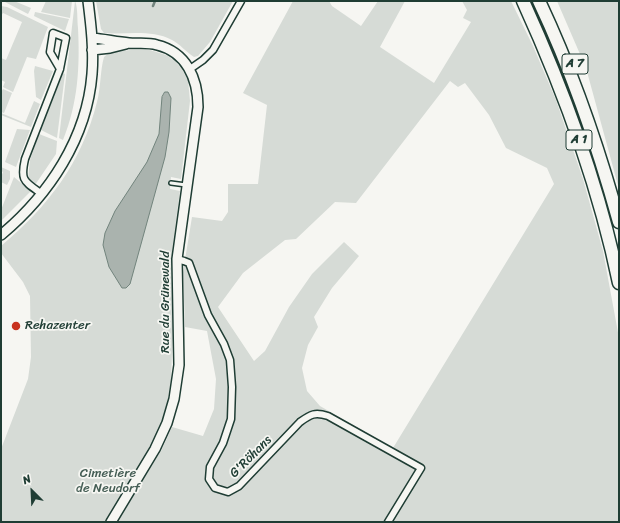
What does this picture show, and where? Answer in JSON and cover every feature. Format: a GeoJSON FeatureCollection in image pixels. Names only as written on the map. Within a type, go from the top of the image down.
{"type":"FeatureCollection","features":[{"type":"Feature","properties":{"kind":"highway","name":"A 1"},"geometry":{"type":"LineString","coordinates":[[523,1],[565,98],[592,179],[612,250],[619,283]]}},
{"type":"Feature","properties":{"kind":"highway","name":"A 1"},"geometry":{"type":"LineString","coordinates":[[539,1],[572,75],[592,131],[619,222]]}},
{"type":"Feature","properties":{"kind":"highway","name":"A 7"},"geometry":{"type":"LineString","coordinates":[[547,1],[578,72],[592,131]]}},
{"type":"Feature","properties":{"kind":"main road"},"geometry":{"type":"LineString","coordinates":[[1,235],[28,210],[42,194],[62,165],[83,120],[92,74],[92,38],[88,1]]}},
{"type":"Feature","properties":{"kind":"main road","name":"Rue du Grünewald"},"geometry":{"type":"LineString","coordinates":[[92,38],[130,43],[147,43],[168,48],[190,69],[197,87],[198,106],[177,259],[179,365],[174,399],[167,423],[155,449],[111,522]]}},
{"type":"Feature","properties":{"kind":"main road","name":"Rue du Grünewald"},"geometry":{"type":"LineString","coordinates":[[92,50],[110,48],[130,43]]}},
{"type":"Feature","properties":{"kind":"street"},"geometry":{"type":"LineString","coordinates":[[190,69],[203,60],[213,50],[241,1]]}},
{"type":"Feature","properties":{"kind":"street"},"geometry":{"type":"LineString","coordinates":[[42,194],[26,183],[22,177],[22,171],[25,159],[60,68],[66,38],[54,33],[50,52],[60,68]]}},
{"type":"Feature","properties":{"kind":"street","name":"G'Röhans"},"geometry":{"type":"LineString","coordinates":[[177,259],[189,264],[192,269],[196,286],[208,314],[224,344],[230,360],[232,387],[231,419],[223,443],[210,467],[209,479],[215,488],[228,492],[239,486],[300,422],[309,416],[318,413],[328,416],[421,468],[388,522]]}},
{"type":"Feature","properties":{"kind":"lane"},"geometry":{"type":"LineString","coordinates":[[171,183],[186,185]]}},
{"type":"Feature","properties":{"kind":"green space"},"geometry":{"type":"Polygon","coordinates":[[[3,1],[14,1],[31,8],[28,14],[3,1]]]}},
{"type":"Feature","properties":{"kind":"green space"},"geometry":{"type":"Polygon","coordinates":[[[46,1],[72,1],[70,18],[41,12],[46,1]]]}},
{"type":"Feature","properties":{"kind":"green space"},"geometry":{"type":"Polygon","coordinates":[[[75,1],[77,10],[79,57],[77,85],[72,112],[63,140],[59,138],[75,1]]]}},
{"type":"Feature","properties":{"kind":"green space"},"geometry":{"type":"Polygon","coordinates":[[[96,1],[233,1],[210,42],[198,56],[194,57],[172,40],[164,37],[147,33],[104,33],[101,29],[96,1]]]}},
{"type":"Feature","properties":{"kind":"green space"},"geometry":{"type":"Polygon","coordinates":[[[293,1],[329,1],[332,6],[361,26],[378,1],[405,1],[380,47],[434,83],[471,22],[463,18],[467,10],[462,1],[511,1],[533,46],[556,100],[583,179],[603,251],[619,338],[619,522],[116,522],[161,451],[172,427],[203,436],[214,409],[216,379],[207,331],[185,327],[183,272],[192,217],[222,221],[228,212],[228,184],[258,184],[267,105],[243,93],[293,1]],[[450,81],[356,203],[335,202],[296,239],[285,240],[243,273],[218,307],[254,361],[265,351],[289,307],[312,274],[344,242],[359,256],[332,288],[314,317],[318,327],[308,345],[302,368],[307,391],[320,406],[393,448],[554,184],[547,168],[506,148],[489,115],[465,83],[458,87],[450,81]]]}},
{"type":"Feature","properties":{"kind":"green space"},"geometry":{"type":"Polygon","coordinates":[[[557,1],[619,1],[619,189],[586,68],[557,1]]]}},
{"type":"Feature","properties":{"kind":"green space"},"geometry":{"type":"Polygon","coordinates":[[[1,6],[7,7],[48,27],[36,59],[27,57],[13,92],[3,87],[5,82],[1,80],[1,58],[6,60],[22,22],[3,13],[1,16],[1,6]]]}},
{"type":"Feature","properties":{"kind":"green space"},"geometry":{"type":"Polygon","coordinates":[[[35,12],[69,19],[65,31],[34,16],[35,12]]]}},
{"type":"Feature","properties":{"kind":"green space","name":"Cimetière de Neudorf"},"geometry":{"type":"Polygon","coordinates":[[[150,50],[166,55],[174,60],[182,69],[188,80],[190,101],[181,179],[171,177],[170,189],[180,191],[171,268],[173,328],[171,380],[164,421],[152,447],[106,522],[1,522],[1,449],[28,379],[31,357],[30,296],[23,282],[1,253],[1,246],[34,215],[48,199],[72,164],[82,144],[97,102],[104,57],[110,52],[150,50]]]}},
{"type":"Feature","properties":{"kind":"green space"},"geometry":{"type":"Polygon","coordinates":[[[35,66],[53,71],[41,100],[36,97],[35,66]]]}},
{"type":"Feature","properties":{"kind":"green space"},"geometry":{"type":"Polygon","coordinates":[[[63,73],[65,74],[57,138],[41,130],[63,73]]]}},
{"type":"Feature","properties":{"kind":"green space"},"geometry":{"type":"Polygon","coordinates":[[[3,89],[12,93],[4,113],[1,112],[1,92],[3,89]]]}},
{"type":"Feature","properties":{"kind":"green space"},"geometry":{"type":"Polygon","coordinates":[[[34,101],[40,104],[31,127],[1,115],[1,113],[25,123],[34,101]]]}},
{"type":"Feature","properties":{"kind":"green space"},"geometry":{"type":"Polygon","coordinates":[[[17,129],[30,130],[16,167],[5,162],[17,129]]]}},
{"type":"Feature","properties":{"kind":"green space"},"geometry":{"type":"Polygon","coordinates":[[[39,134],[57,141],[56,154],[35,185],[28,179],[30,160],[39,134]]]}},
{"type":"Feature","properties":{"kind":"green space"},"geometry":{"type":"Polygon","coordinates":[[[1,167],[10,171],[10,179],[7,185],[1,182],[3,172],[1,171],[1,167]]]}},
{"type":"Feature","properties":{"kind":"green space"},"geometry":{"type":"Polygon","coordinates":[[[14,177],[31,191],[1,221],[1,210],[14,177]]]}},
{"type":"Feature","properties":{"kind":"shaded area"},"geometry":{"type":"Polygon","coordinates":[[[165,92],[168,92],[171,98],[169,132],[165,157],[130,284],[126,288],[122,288],[109,267],[103,245],[105,233],[115,211],[147,162],[159,134],[162,97],[165,92]]]}},
{"type":"Feature","properties":{"kind":"waterway"},"geometry":{"type":"LineString","coordinates":[[153,6],[155,1]]}},
{"type":"Feature","properties":{"kind":"place","name":"Rehazenter"},"geometry":{"type":"Point","coordinates":[16,326]}}]}
